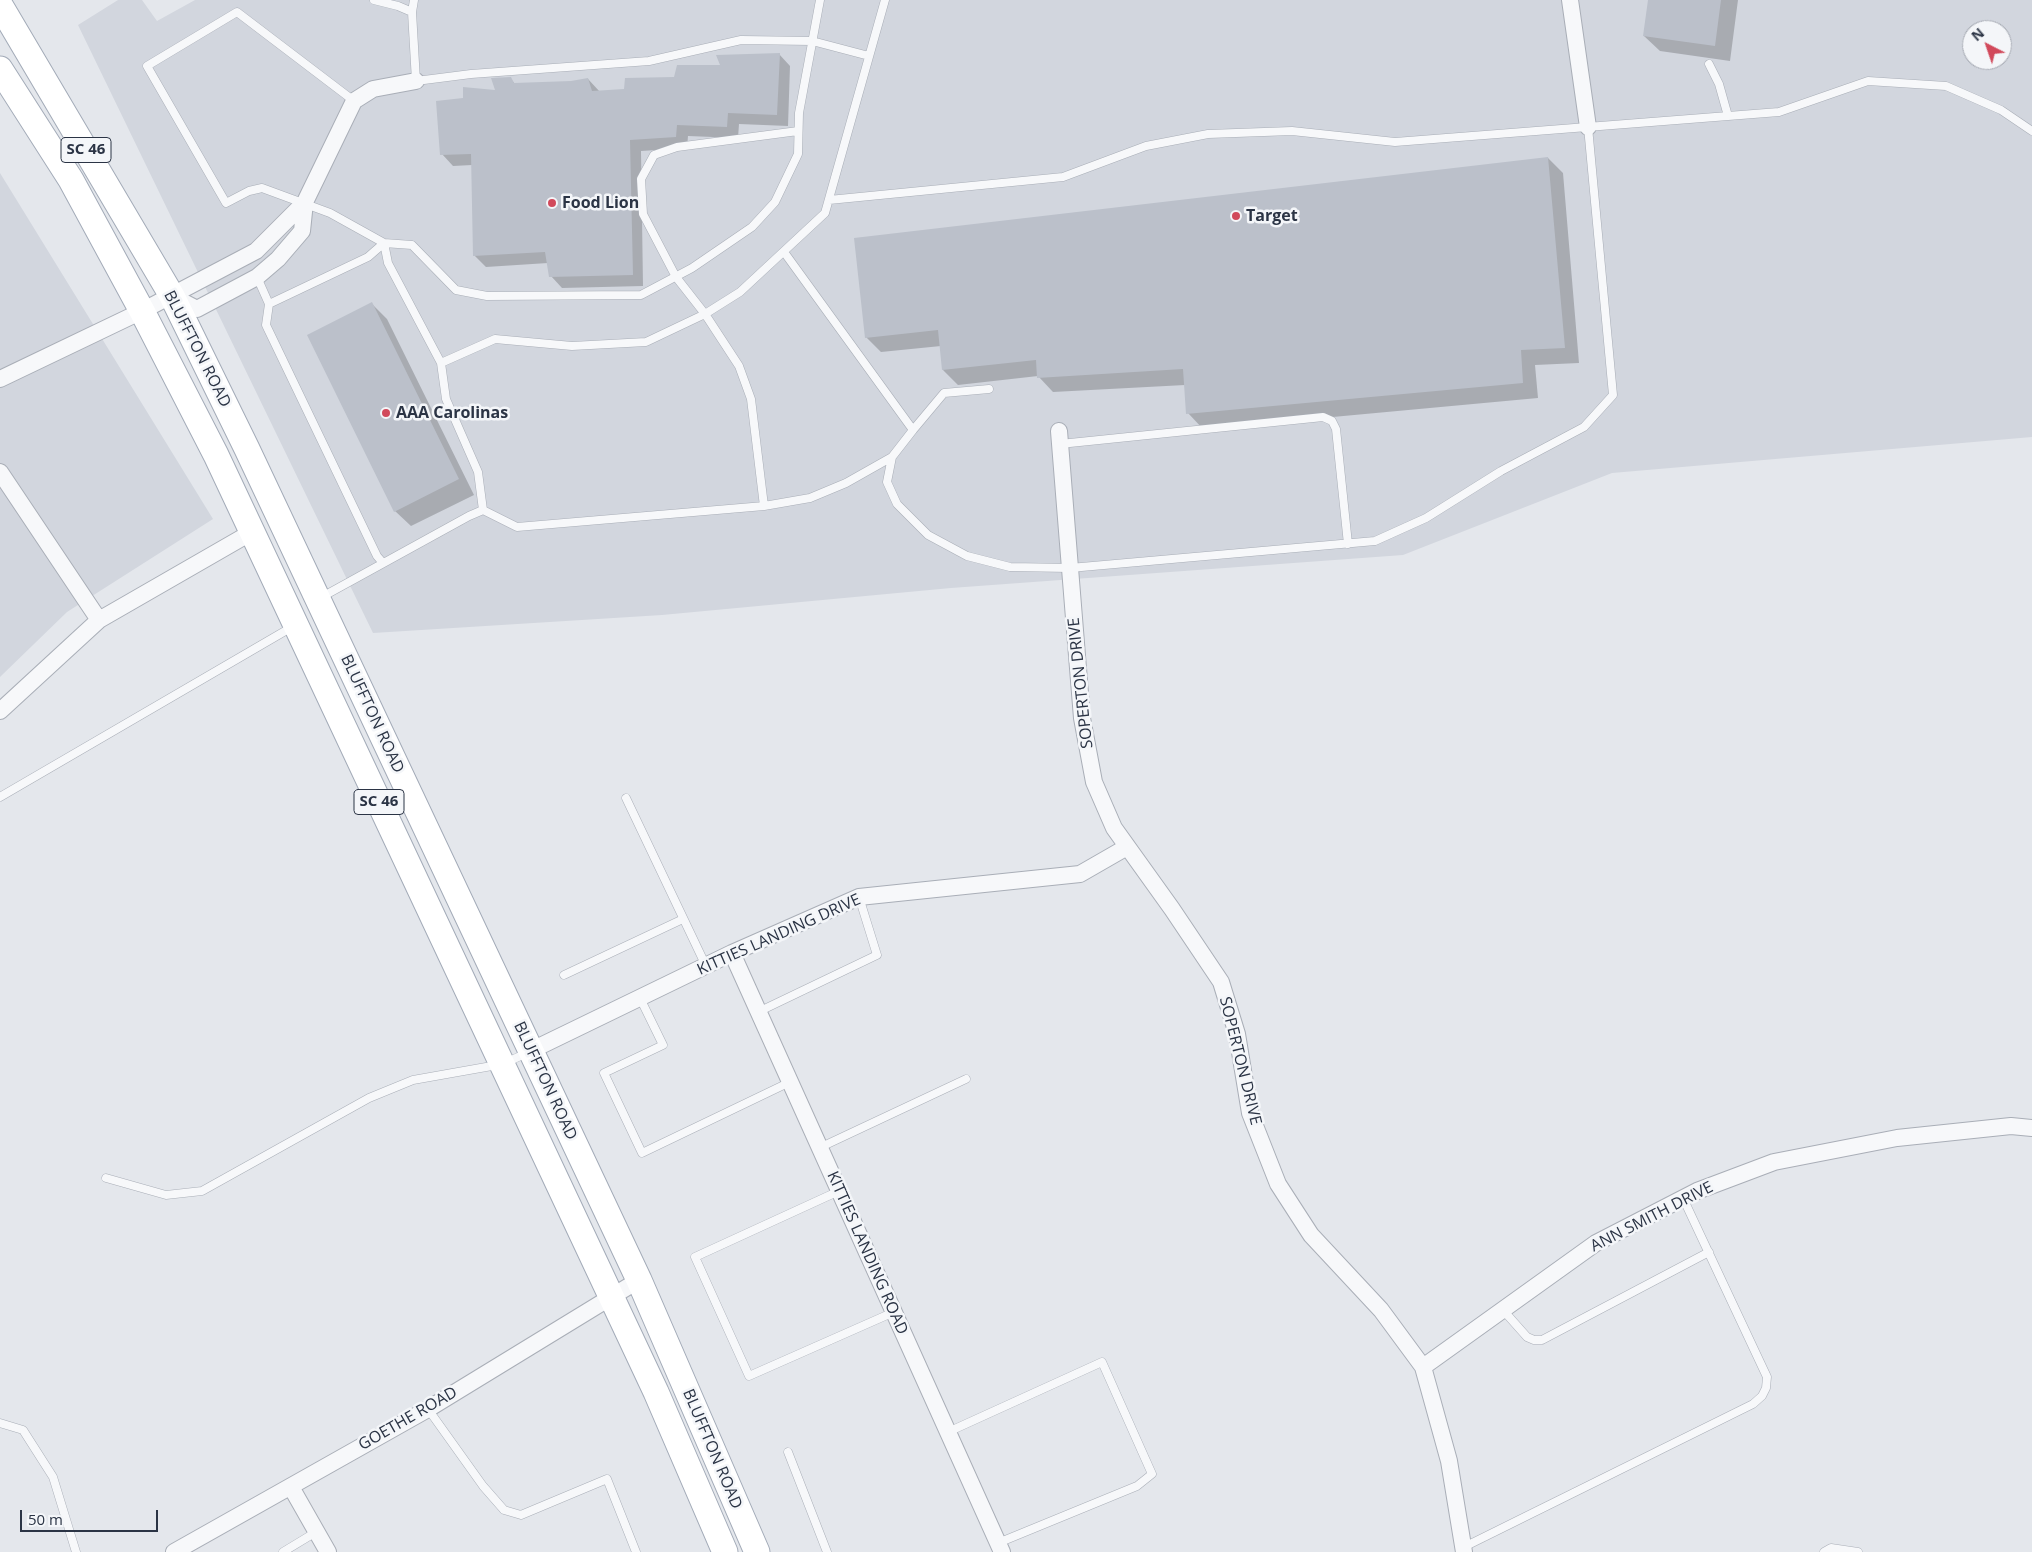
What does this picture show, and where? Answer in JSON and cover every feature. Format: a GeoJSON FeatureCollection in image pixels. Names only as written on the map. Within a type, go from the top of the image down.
{"type":"FeatureCollection","features":[{"type":"Feature","properties":{"kind":"main road","name":"BLUFFTON ROAD"},"geometry":{"type":"LineString","coordinates":[[0,5],[172,296],[318,598],[639,1280],[757,1552]]}},
{"type":"Feature","properties":{"kind":"main road","name":"BLUFFTON ROAD"},"geometry":{"type":"LineString","coordinates":[[0,69],[70,180],[142,311],[216,455],[656,1392],[725,1552]]}},
{"type":"Feature","properties":{"kind":"street"},"geometry":{"type":"LineString","coordinates":[[1570,0],[1588,127]]}},
{"type":"Feature","properties":{"kind":"street"},"geometry":{"type":"LineString","coordinates":[[0,379],[172,296],[256,251],[305,202],[354,101],[373,89],[416,81]]}},
{"type":"Feature","properties":{"kind":"street"},"geometry":{"type":"LineString","coordinates":[[172,296],[197,309],[257,277],[278,259],[302,231],[305,202]]}},
{"type":"Feature","properties":{"kind":"street","name":"SOPERTON DRIVE"},"geometry":{"type":"LineString","coordinates":[[1059,437],[1082,718],[1094,782],[1114,828],[1221,982],[1237,1034],[1250,1113],[1278,1184],[1311,1235],[1381,1310],[1422,1366],[1449,1461],[1463,1550]]}},
{"type":"Feature","properties":{"kind":"street"},"geometry":{"type":"LineString","coordinates":[[0,472],[99,620]]}},
{"type":"Feature","properties":{"kind":"street"},"geometry":{"type":"LineString","coordinates":[[0,711],[99,620],[252,532]]}},
{"type":"Feature","properties":{"kind":"street","name":"KITTIES LANDING DRIVE"},"geometry":{"type":"LineString","coordinates":[[530,1051],[732,953],[859,897],[1080,874],[1127,847]]}},
{"type":"Feature","properties":{"kind":"street","name":"KITTIES LANDING ROAD"},"geometry":{"type":"LineString","coordinates":[[732,953],[1000,1550]]}},
{"type":"Feature","properties":{"kind":"street","name":"ANN SMITH DRIVE"},"geometry":{"type":"LineString","coordinates":[[1422,1366],[1596,1243],[1696,1191],[1774,1162],[1897,1138],[2011,1126],[2032,1128]]}},
{"type":"Feature","properties":{"kind":"street","name":"GOETHE ROAD"},"geometry":{"type":"LineString","coordinates":[[174,1552],[428,1409],[639,1280]]}},
{"type":"Feature","properties":{"kind":"street"},"geometry":{"type":"LineString","coordinates":[[290,1487],[328,1552]]}},
{"type":"Feature","properties":{"kind":"lane"},"geometry":{"type":"LineString","coordinates":[[374,0],[398,6],[412,12]]}},
{"type":"Feature","properties":{"kind":"lane"},"geometry":{"type":"LineString","coordinates":[[414,0],[412,12],[416,81],[471,74],[649,60],[741,40],[812,41],[869,56]]}},
{"type":"Feature","properties":{"kind":"lane"},"geometry":{"type":"LineString","coordinates":[[354,101],[237,12],[147,66],[226,203],[262,188],[305,202],[330,213],[384,243],[412,245],[456,290],[487,296],[641,295],[692,268],[752,227],[775,202],[798,154],[799,113],[820,0]]}},
{"type":"Feature","properties":{"kind":"lane"},"geometry":{"type":"LineString","coordinates":[[441,362],[495,339],[572,346],[646,342],[705,314],[740,292],[825,214],[885,0]]}},
{"type":"Feature","properties":{"kind":"lane"},"geometry":{"type":"LineString","coordinates":[[1709,64],[1718,84],[1728,116]]}},
{"type":"Feature","properties":{"kind":"lane"},"geometry":{"type":"LineString","coordinates":[[829,200],[1063,178],[1146,146],[1208,134],[1292,131],[1395,142],[1779,112],[1868,81],[1946,86],[2000,110],[2032,131]]}},
{"type":"Feature","properties":{"kind":"lane"},"geometry":{"type":"LineString","coordinates":[[892,456],[887,482],[897,504],[928,535],[967,556],[1010,567],[1070,568],[1376,541],[1426,518],[1501,472],[1584,427],[1613,395],[1588,127]]}},
{"type":"Feature","properties":{"kind":"lane"},"geometry":{"type":"LineString","coordinates":[[764,506],[751,400],[738,366],[705,314],[676,277],[643,214],[641,179],[654,155],[677,147],[798,131]]}},
{"type":"Feature","properties":{"kind":"lane"},"geometry":{"type":"LineString","coordinates":[[269,304],[368,257],[384,243]]}},
{"type":"Feature","properties":{"kind":"lane"},"geometry":{"type":"LineString","coordinates":[[384,243],[388,263],[441,362],[446,399],[478,472],[483,510]]}},
{"type":"Feature","properties":{"kind":"lane"},"geometry":{"type":"LineString","coordinates":[[784,252],[912,430]]}},
{"type":"Feature","properties":{"kind":"lane"},"geometry":{"type":"LineString","coordinates":[[257,277],[269,304],[266,325],[377,556],[383,563]]}},
{"type":"Feature","properties":{"kind":"lane"},"geometry":{"type":"LineString","coordinates":[[483,510],[517,527],[764,506],[810,498],[846,483],[892,456],[944,393],[989,389]]}},
{"type":"Feature","properties":{"kind":"lane"},"geometry":{"type":"LineString","coordinates":[[1059,437],[1323,417],[1332,420],[1336,429],[1348,544]]}},
{"type":"Feature","properties":{"kind":"lane"},"geometry":{"type":"LineString","coordinates":[[318,598],[483,510]]}},
{"type":"Feature","properties":{"kind":"lane"},"geometry":{"type":"LineString","coordinates":[[0,797],[295,625]]}},
{"type":"Feature","properties":{"kind":"lane"},"geometry":{"type":"LineString","coordinates":[[626,798],[706,966]]}},
{"type":"Feature","properties":{"kind":"lane"},"geometry":{"type":"LineString","coordinates":[[758,1012],[878,955],[859,897]]}},
{"type":"Feature","properties":{"kind":"lane"},"geometry":{"type":"LineString","coordinates":[[564,975],[683,919]]}},
{"type":"Feature","properties":{"kind":"lane"},"geometry":{"type":"LineString","coordinates":[[640,998],[663,1045],[604,1074],[642,1153],[790,1082]]}},
{"type":"Feature","properties":{"kind":"lane"},"geometry":{"type":"LineString","coordinates":[[106,1178],[166,1195],[202,1191],[370,1098],[413,1080],[503,1064],[530,1051]]}},
{"type":"Feature","properties":{"kind":"lane"},"geometry":{"type":"LineString","coordinates":[[820,1148],[966,1079]]}},
{"type":"Feature","properties":{"kind":"lane"},"geometry":{"type":"LineString","coordinates":[[839,1192],[695,1257],[749,1376],[894,1312]]}},
{"type":"Feature","properties":{"kind":"lane"},"geometry":{"type":"LineString","coordinates":[[1463,1550],[1753,1404],[1762,1396],[1766,1388],[1767,1377],[1683,1198]]}},
{"type":"Feature","properties":{"kind":"lane"},"geometry":{"type":"LineString","coordinates":[[1503,1310],[1527,1337],[1534,1340],[1542,1340],[1709,1252]]}},
{"type":"Feature","properties":{"kind":"lane"},"geometry":{"type":"LineString","coordinates":[[948,1432],[1102,1362],[1152,1474],[1137,1486],[1000,1550]]}},
{"type":"Feature","properties":{"kind":"lane"},"geometry":{"type":"LineString","coordinates":[[428,1409],[483,1486],[504,1510],[521,1515],[607,1479],[636,1552]]}},
{"type":"Feature","properties":{"kind":"lane"},"geometry":{"type":"LineString","coordinates":[[0,1423],[23,1430],[53,1478],[76,1552]]}},
{"type":"Feature","properties":{"kind":"lane"},"geometry":{"type":"LineString","coordinates":[[788,1452],[827,1552]]}},
{"type":"Feature","properties":{"kind":"lane"},"geometry":{"type":"LineString","coordinates":[[283,1552],[316,1532]]}},
{"type":"Feature","properties":{"kind":"lane"},"geometry":{"type":"LineString","coordinates":[[1824,1552],[1831,1548],[1858,1552]]}},
{"type":"Feature","properties":{"kind":"shaded area"},"geometry":{"type":"Polygon","coordinates":[[[118,0],[142,0],[157,21],[195,0],[2032,0],[2032,437],[1612,473],[1403,555],[951,588],[662,615],[373,633],[78,25],[118,0]]]}},
{"type":"Feature","properties":{"kind":"shaded area"},"geometry":{"type":"Polygon","coordinates":[[[0,173],[213,519],[67,612],[0,677],[0,173]]]}},
{"type":"Feature","properties":{"kind":"building"},"geometry":{"type":"Polygon","coordinates":[[[1648,0],[1721,0],[1715,46],[1643,36],[1648,0]]]}},
{"type":"Feature","properties":{"kind":"building","name":"Food Lion"},"geometry":{"type":"Polygon","coordinates":[[[780,53],[777,115],[728,113],[727,127],[677,125],[676,137],[630,140],[633,275],[549,277],[545,252],[473,256],[471,154],[440,155],[436,101],[463,98],[463,87],[495,90],[491,78],[511,77],[514,83],[571,81],[588,78],[592,91],[624,89],[625,78],[674,77],[677,65],[720,65],[716,55],[780,53]]]}},
{"type":"Feature","properties":{"kind":"building"},"geometry":{"type":"Polygon","coordinates":[[[1548,157],[1565,348],[1521,350],[1523,383],[1186,414],[1183,369],[1037,378],[1036,360],[942,370],[938,330],[865,338],[854,238],[1548,157]]]}},
{"type":"Feature","properties":{"kind":"building"},"geometry":{"type":"Polygon","coordinates":[[[372,302],[459,479],[394,512],[307,335],[372,302]]]}},
{"type":"Feature","properties":{"kind":"place","name":"Food Lion"},"geometry":{"type":"Point","coordinates":[552,203]}},
{"type":"Feature","properties":{"kind":"place","name":"Target"},"geometry":{"type":"Point","coordinates":[1236,216]}},
{"type":"Feature","properties":{"kind":"place","name":"AAA Carolinas"},"geometry":{"type":"Point","coordinates":[386,413]}}]}
